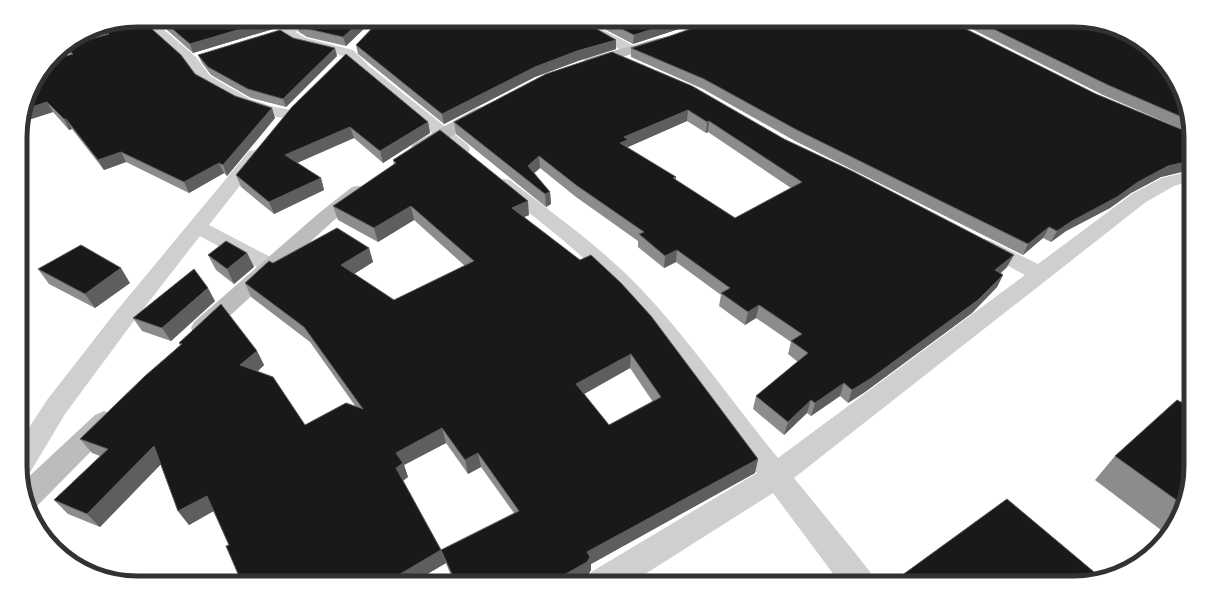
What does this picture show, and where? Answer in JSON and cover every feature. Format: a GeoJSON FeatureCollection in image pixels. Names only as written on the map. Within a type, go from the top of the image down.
{"type":"FeatureCollection","features":[{"type":"Feature","properties":{"kind":"street"},"geometry":{"type":"LineString","coordinates":[[27,453],[56,407],[122,320],[215,207],[271,135],[284,110],[245,102],[205,79],[192,60],[161,27]]}},
{"type":"Feature","properties":{"kind":"street"},"geometry":{"type":"LineString","coordinates":[[270,36],[298,27]]}},
{"type":"Feature","properties":{"kind":"street"},"geometry":{"type":"LineString","coordinates":[[586,27],[635,59]]}},
{"type":"Feature","properties":{"kind":"street"},"geometry":{"type":"LineString","coordinates":[[284,31],[290,36],[301,41],[343,52],[583,248],[630,291],[659,323],[783,485],[826,537],[854,576]]}},
{"type":"Feature","properties":{"kind":"street"},"geometry":{"type":"LineString","coordinates":[[576,67],[613,56],[635,59],[679,36]]}},
{"type":"Feature","properties":{"kind":"street"},"geometry":{"type":"LineString","coordinates":[[192,60],[206,56]]}},
{"type":"Feature","properties":{"kind":"street"},"geometry":{"type":"LineString","coordinates":[[407,156],[443,133],[500,102]]}},
{"type":"Feature","properties":{"kind":"street"},"geometry":{"type":"LineString","coordinates":[[615,576],[783,485],[1040,274],[1139,198],[1168,182],[1184,178]]}},
{"type":"Feature","properties":{"kind":"street"},"geometry":{"type":"LineString","coordinates":[[190,338],[326,217],[371,181]]}},
{"type":"Feature","properties":{"kind":"street"},"geometry":{"type":"LineString","coordinates":[[197,227],[271,266]]}},
{"type":"Feature","properties":{"kind":"street"},"geometry":{"type":"LineString","coordinates":[[969,237],[1040,274]]}},
{"type":"Feature","properties":{"kind":"street"},"geometry":{"type":"LineString","coordinates":[[31,493],[114,411]]}},
{"type":"Feature","properties":{"kind":"building"},"geometry":{"type":"Polygon","coordinates":[[[150,27],[181,55],[195,74],[235,96],[272,108],[223,165],[219,163],[184,182],[121,152],[98,160],[66,119],[64,119],[47,102],[31,107],[38,88],[54,64],[61,57],[73,54],[69,50],[84,41],[109,34],[106,32],[115,29],[150,27]]]}},
{"type":"Feature","properties":{"kind":"building"},"geometry":{"type":"Polygon","coordinates":[[[170,27],[247,27],[190,44],[170,27]]]}},
{"type":"Feature","properties":{"kind":"building"},"geometry":{"type":"Polygon","coordinates":[[[302,27],[354,27],[343,37],[302,27]]]}},
{"type":"Feature","properties":{"kind":"building"},"geometry":{"type":"Polygon","coordinates":[[[373,27],[593,27],[616,40],[577,51],[535,67],[442,114],[356,45],[373,27]]]}},
{"type":"Feature","properties":{"kind":"building"},"geometry":{"type":"Polygon","coordinates":[[[618,27],[659,27],[634,35],[618,27]]]}},
{"type":"Feature","properties":{"kind":"building"},"geometry":{"type":"Polygon","coordinates":[[[696,27],[962,27],[1096,94],[1184,130],[1184,162],[1168,166],[1138,182],[1117,197],[1072,221],[1057,231],[1049,227],[1028,244],[797,130],[704,79],[631,48],[696,27]]]}},
{"type":"Feature","properties":{"kind":"building"},"geometry":{"type":"Polygon","coordinates":[[[989,27],[1089,28],[1123,38],[1152,59],[1161,70],[1176,95],[1182,117],[1108,85],[989,27]]]}},
{"type":"Feature","properties":{"kind":"building"},"geometry":{"type":"Polygon","coordinates":[[[280,30],[293,38],[335,48],[283,99],[248,89],[208,67],[198,55],[280,30]]]}},
{"type":"Feature","properties":{"kind":"building"},"geometry":{"type":"Polygon","coordinates":[[[612,52],[692,86],[784,139],[852,171],[1014,255],[995,270],[1003,275],[978,300],[870,379],[852,390],[844,383],[815,403],[811,400],[788,422],[756,396],[808,353],[791,341],[802,334],[759,305],[748,312],[721,293],[730,288],[677,250],[665,256],[639,234],[644,232],[576,185],[539,156],[528,166],[550,192],[545,194],[454,122],[546,74],[612,52]],[[688,110],[624,137],[628,140],[620,143],[676,177],[673,178],[735,218],[802,182],[709,121],[707,122],[688,110]]]}},
{"type":"Feature","properties":{"kind":"building"},"geometry":{"type":"Polygon","coordinates":[[[346,54],[428,122],[380,151],[350,127],[285,155],[321,178],[269,202],[236,175],[292,107],[346,54]]]}},
{"type":"Feature","properties":{"kind":"building"},"geometry":{"type":"Polygon","coordinates":[[[440,130],[528,201],[512,208],[580,260],[591,255],[621,283],[651,316],[758,459],[587,552],[590,557],[587,562],[562,576],[453,576],[441,550],[397,576],[239,576],[226,546],[229,545],[207,496],[178,511],[154,446],[87,514],[54,500],[108,449],[80,439],[145,376],[182,344],[179,343],[221,304],[257,351],[240,365],[273,377],[305,425],[346,403],[363,409],[304,327],[245,283],[269,261],[273,263],[337,228],[369,248],[341,265],[394,300],[474,261],[411,206],[374,228],[333,206],[396,163],[393,160],[440,130]],[[631,354],[576,384],[609,425],[661,397],[631,354]],[[442,428],[396,453],[403,463],[396,468],[441,550],[519,511],[478,453],[465,460],[442,428]]]}},
{"type":"Feature","properties":{"kind":"building"},"geometry":{"type":"Polygon","coordinates":[[[226,241],[247,253],[227,269],[208,255],[226,241]]]}},
{"type":"Feature","properties":{"kind":"building"},"geometry":{"type":"Polygon","coordinates":[[[81,245],[121,268],[85,294],[38,269],[81,245]]]}},
{"type":"Feature","properties":{"kind":"building"},"geometry":{"type":"Polygon","coordinates":[[[194,269],[208,288],[162,328],[133,318],[194,269]]]}},
{"type":"Feature","properties":{"kind":"building"},"geometry":{"type":"Polygon","coordinates":[[[1177,400],[1184,404],[1184,473],[1178,501],[1115,456],[1177,400]]]}},
{"type":"Feature","properties":{"kind":"building"},"geometry":{"type":"Polygon","coordinates":[[[1007,499],[1096,574],[1081,576],[901,576],[1007,499]]]}}]}
